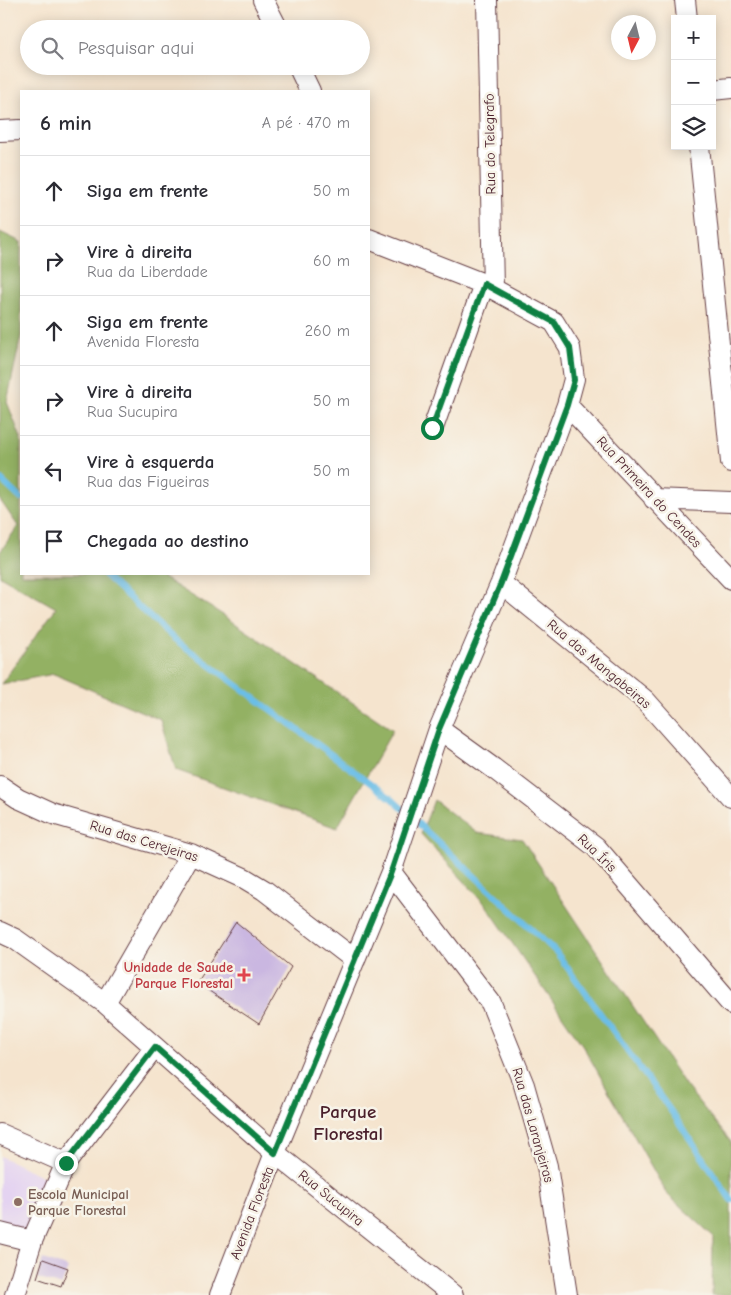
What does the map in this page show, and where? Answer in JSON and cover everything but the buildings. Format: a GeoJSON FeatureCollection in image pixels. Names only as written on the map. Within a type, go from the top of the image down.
{"type":"FeatureCollection","features":[{"type":"Feature","properties":{"kind":"street"},"geometry":{"type":"LineString","coordinates":[[262,0],[273,20]]}},
{"type":"Feature","properties":{"kind":"street","name":"Rua do Telegrafo"},"geometry":{"type":"LineString","coordinates":[[487,0],[488,286]]}},
{"type":"Feature","properties":{"kind":"street"},"geometry":{"type":"LineString","coordinates":[[685,0],[687,15]]}},
{"type":"Feature","properties":{"kind":"street"},"geometry":{"type":"LineString","coordinates":[[302,75],[310,90]]}},
{"type":"Feature","properties":{"kind":"street"},"geometry":{"type":"LineString","coordinates":[[716,90],[731,88]]}},
{"type":"Feature","properties":{"kind":"street"},"geometry":{"type":"LineString","coordinates":[[0,130],[20,130]]}},
{"type":"Feature","properties":{"kind":"street"},"geometry":{"type":"LineString","coordinates":[[700,150],[725,339],[731,462]]}},
{"type":"Feature","properties":{"kind":"street","name":"Avenida Floresta"},"geometry":{"type":"LineString","coordinates":[[220,1295],[275,1153],[393,866],[439,729],[501,583],[567,405],[574,380],[570,348],[554,322],[488,286],[370,239]]}},
{"type":"Feature","properties":{"kind":"street"},"geometry":{"type":"LineString","coordinates":[[432,428],[488,286]]}},
{"type":"Feature","properties":{"kind":"street","name":"Rua Primeira do Cendes"},"geometry":{"type":"LineString","coordinates":[[567,405],[731,579]]}},
{"type":"Feature","properties":{"kind":"street"},"geometry":{"type":"LineString","coordinates":[[654,499],[731,502]]}},
{"type":"Feature","properties":{"kind":"street","name":"Rua das Mangabeiras"},"geometry":{"type":"LineString","coordinates":[[501,583],[645,700],[731,797]]}},
{"type":"Feature","properties":{"kind":"street","name":"Rua Íris"},"geometry":{"type":"LineString","coordinates":[[439,729],[596,847],[731,1004]]}},
{"type":"Feature","properties":{"kind":"street","name":"Rua das Cerejeiras"},"geometry":{"type":"LineString","coordinates":[[0,786],[18,798],[53,814],[191,854],[244,878],[264,890],[355,960]]}},
{"type":"Feature","properties":{"kind":"street"},"geometry":{"type":"LineString","coordinates":[[105,1002],[191,854]]}},
{"type":"Feature","properties":{"kind":"street","name":"Rua das Laranjeiras"},"geometry":{"type":"LineString","coordinates":[[393,866],[491,1003],[524,1085],[547,1166],[568,1295]]}},
{"type":"Feature","properties":{"kind":"street","name":"Rua Sucupira"},"geometry":{"type":"LineString","coordinates":[[0,932],[15,939],[105,1002],[275,1153],[454,1295]]}},
{"type":"Feature","properties":{"kind":"street"},"geometry":{"type":"LineString","coordinates":[[15,1295],[32,1241],[66,1163],[155,1047]]}},
{"type":"Feature","properties":{"kind":"street"},"geometry":{"type":"LineString","coordinates":[[0,1134],[66,1163]]}},
{"type":"Feature","properties":{"kind":"street"},"geometry":{"type":"LineString","coordinates":[[0,1234],[32,1241]]}},
{"type":"Feature","properties":{"kind":"shaded area","name":"Escola Municipal Parque Florestal"},"geometry":{"type":"Polygon","coordinates":[[[0,1156],[46,1178],[26,1233],[0,1227],[0,1156]]]}},
{"type":"Feature","properties":{"kind":"green space"},"geometry":{"type":"Polygon","coordinates":[[[0,232],[20,242],[20,341],[7,402],[20,435],[20,575],[159,575],[223,615],[393,730],[337,828],[176,770],[161,720],[54,674],[1,684],[56,608],[0,576],[0,552],[18,526],[0,500],[0,232]]]}},
{"type":"Feature","properties":{"kind":"green space"},"geometry":{"type":"Polygon","coordinates":[[[434,800],[477,833],[522,839],[686,1086],[731,1142],[731,1295],[712,1295],[713,1236],[667,1194],[583,1046],[486,905],[421,834],[434,800]]]}},
{"type":"Feature","properties":{"kind":"waterway"},"geometry":{"type":"LineString","coordinates":[[0,479],[20,498]]}},
{"type":"Feature","properties":{"kind":"waterway"},"geometry":{"type":"LineString","coordinates":[[104,575],[173,638],[392,799],[556,952],[673,1114],[731,1200]]}},
{"type":"Feature","properties":{"kind":"place","name":"Unidade de Saude Parque Florestal"},"geometry":{"type":"Point","coordinates":[244,975]}},
{"type":"Feature","properties":{"kind":"place","name":"Escola Municipal Parque Florestal"},"geometry":{"type":"Point","coordinates":[18,1202]}},
{"type":"Feature","properties":{"kind":"district","name":"Parque Florestal"},"geometry":{"type":"Point","coordinates":[348,1123]}},
{"type":"Feature","properties":{"kind":"route"},"geometry":{"type":"LineString","coordinates":[[66,1163],[155,1047],[275,1153],[391,872],[439,729],[501,583],[567,405],[574,380],[570,348],[554,322],[484,284],[432,428]]}}]}
